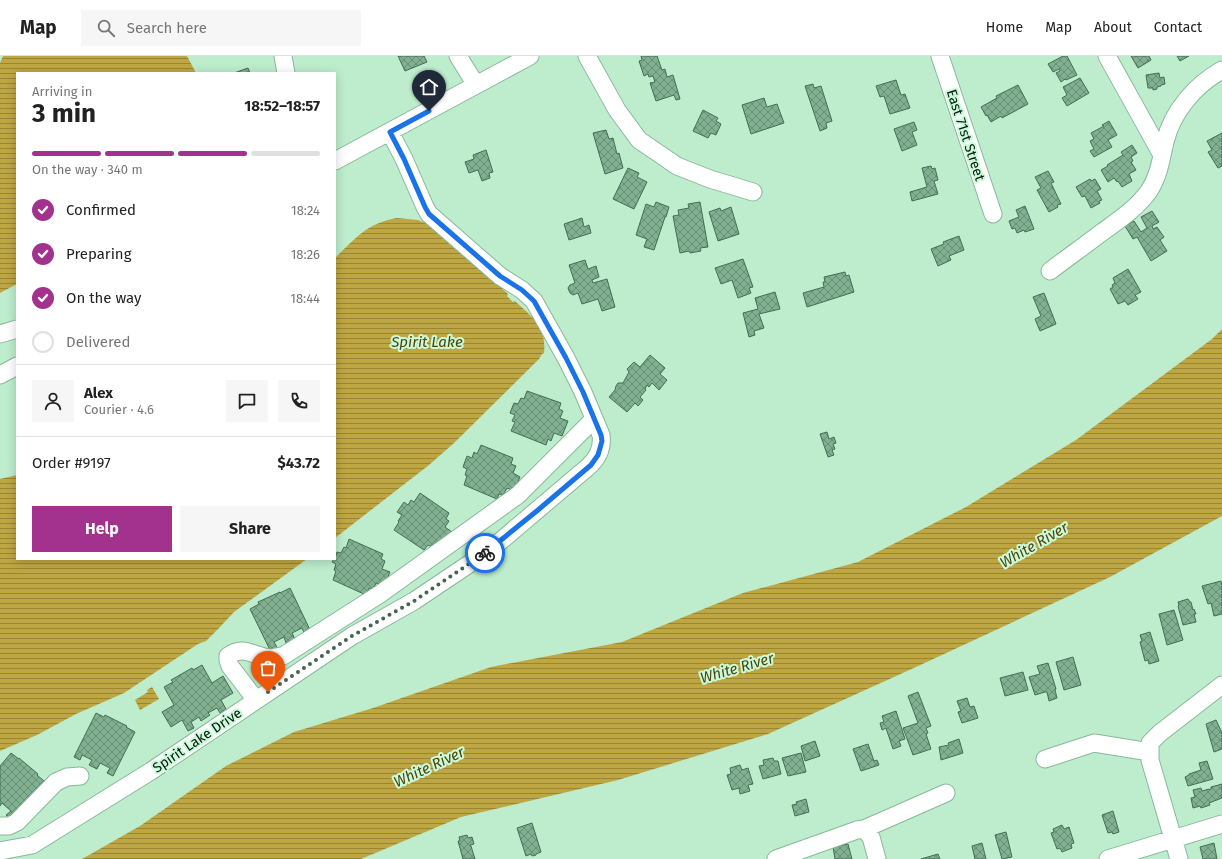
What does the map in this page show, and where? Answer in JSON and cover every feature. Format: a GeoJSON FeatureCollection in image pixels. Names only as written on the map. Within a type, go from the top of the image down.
{"type":"FeatureCollection","features":[{"type":"Feature","properties":{"kind":"street"},"geometry":{"type":"LineString","coordinates":[[283,56],[286,72]]}},
{"type":"Feature","properties":{"kind":"street"},"geometry":{"type":"LineString","coordinates":[[458,56],[476,85]]}},
{"type":"Feature","properties":{"kind":"street"},"geometry":{"type":"LineString","coordinates":[[336,160],[530,56]]}},
{"type":"Feature","properties":{"kind":"street"},"geometry":{"type":"LineString","coordinates":[[587,56],[617,110],[640,140],[677,166],[710,179],[753,192]]}},
{"type":"Feature","properties":{"kind":"street","name":"East 71st Street"},"geometry":{"type":"LineString","coordinates":[[940,56],[993,214]]}},
{"type":"Feature","properties":{"kind":"street"},"geometry":{"type":"LineString","coordinates":[[1107,56],[1162,155]]}},
{"type":"Feature","properties":{"kind":"street"},"geometry":{"type":"LineString","coordinates":[[1050,271],[1139,204],[1152,186],[1158,171],[1165,141],[1173,120],[1188,98],[1200,86],[1222,70]]}},
{"type":"Feature","properties":{"kind":"street","name":"Spirit Lake Drive"},"geometry":{"type":"LineString","coordinates":[[0,851],[32,845],[151,771],[352,636],[414,601],[490,550],[588,467],[598,455],[602,441],[601,435],[566,358],[534,301],[522,290],[500,276],[429,214],[390,132]]}},
{"type":"Feature","properties":{"kind":"street"},"geometry":{"type":"LineString","coordinates":[[0,334],[16,329]]}},
{"type":"Feature","properties":{"kind":"street"},"geometry":{"type":"LineString","coordinates":[[0,374],[16,366]]}},
{"type":"Feature","properties":{"kind":"street"},"geometry":{"type":"LineString","coordinates":[[256,700],[230,666],[228,656],[241,650],[271,658],[283,656],[380,594],[518,495],[594,419]]}},
{"type":"Feature","properties":{"kind":"street"},"geometry":{"type":"LineString","coordinates":[[1179,859],[1150,760],[1150,747],[1160,733],[1222,685]]}},
{"type":"Feature","properties":{"kind":"street"},"geometry":{"type":"LineString","coordinates":[[1045,759],[1094,743],[1150,747]]}},
{"type":"Feature","properties":{"kind":"street"},"geometry":{"type":"LineString","coordinates":[[0,826],[9,826],[17,822],[56,782],[67,777],[80,776]]}},
{"type":"Feature","properties":{"kind":"street"},"geometry":{"type":"LineString","coordinates":[[776,859],[857,830],[864,829],[946,793]]}},
{"type":"Feature","properties":{"kind":"street"},"geometry":{"type":"LineString","coordinates":[[1108,859],[1222,824]]}},
{"type":"Feature","properties":{"kind":"street"},"geometry":{"type":"LineString","coordinates":[[864,829],[871,837],[877,859]]}},
{"type":"Feature","properties":{"kind":"water"},"geometry":{"type":"Polygon","coordinates":[[[3,56],[187,56],[195,72],[16,72],[16,285],[0,293],[0,63],[3,56]]]}},
{"type":"Feature","properties":{"kind":"water","name":"Spirit Lake"},"geometry":{"type":"Polygon","coordinates":[[[397,218],[418,220],[433,226],[483,270],[508,294],[507,296],[513,302],[515,301],[537,323],[543,336],[544,353],[454,443],[429,465],[336,537],[336,257],[355,238],[369,228],[387,220],[397,218]]]}},
{"type":"Feature","properties":{"kind":"water","name":"White River"},"geometry":{"type":"Polygon","coordinates":[[[1222,329],[1222,516],[1110,577],[768,734],[618,780],[461,817],[361,859],[82,859],[140,826],[226,766],[294,732],[373,708],[491,667],[622,642],[743,593],[858,562],[966,507],[1076,440],[1212,339],[1222,329]]]}},
{"type":"Feature","properties":{"kind":"water"},"geometry":{"type":"Polygon","coordinates":[[[16,475],[16,560],[306,560],[234,612],[206,641],[198,644],[124,693],[76,714],[37,735],[0,751],[0,479],[16,475]]]}},
{"type":"Feature","properties":{"kind":"water"},"geometry":{"type":"Polygon","coordinates":[[[152,687],[159,699],[140,710],[135,700],[148,692],[147,690],[152,687]]]}},
{"type":"Feature","properties":{"kind":"building"},"geometry":{"type":"Polygon","coordinates":[[[398,56],[424,56],[427,62],[405,71],[398,56]]]}},
{"type":"Feature","properties":{"kind":"building"},"geometry":{"type":"Polygon","coordinates":[[[641,56],[657,56],[662,70],[665,69],[667,77],[673,75],[680,99],[676,100],[674,95],[656,101],[650,83],[655,82],[653,76],[649,77],[648,74],[644,76],[639,61],[642,60],[641,56]]]}},
{"type":"Feature","properties":{"kind":"building"},"geometry":{"type":"Polygon","coordinates":[[[1063,56],[1067,56],[1077,75],[1061,82],[1056,73],[1060,71],[1059,69],[1053,72],[1048,64],[1063,56]]]}},
{"type":"Feature","properties":{"kind":"building"},"geometry":{"type":"Polygon","coordinates":[[[1131,56],[1149,56],[1151,60],[1138,68],[1131,56]]]}},
{"type":"Feature","properties":{"kind":"building"},"geometry":{"type":"Polygon","coordinates":[[[1177,56],[1189,56],[1180,61],[1177,56]]]}},
{"type":"Feature","properties":{"kind":"building"},"geometry":{"type":"Polygon","coordinates":[[[248,68],[250,72],[237,72],[248,68]]]}},
{"type":"Feature","properties":{"kind":"building"},"geometry":{"type":"Polygon","coordinates":[[[1159,73],[1160,78],[1164,77],[1165,84],[1153,90],[1153,88],[1148,88],[1146,75],[1159,73]]]}},
{"type":"Feature","properties":{"kind":"building"},"geometry":{"type":"Polygon","coordinates":[[[1080,78],[1089,93],[1067,106],[1062,98],[1067,95],[1063,87],[1080,78]]]}},
{"type":"Feature","properties":{"kind":"building"},"geometry":{"type":"Polygon","coordinates":[[[896,80],[901,95],[905,94],[910,108],[890,114],[884,96],[880,97],[876,86],[896,80]]]}},
{"type":"Feature","properties":{"kind":"building"},"geometry":{"type":"Polygon","coordinates":[[[813,84],[814,88],[821,86],[832,121],[826,123],[827,128],[820,131],[805,86],[813,84]]]}},
{"type":"Feature","properties":{"kind":"building"},"geometry":{"type":"Polygon","coordinates":[[[1018,85],[1028,104],[1002,118],[1001,116],[991,122],[981,107],[997,98],[996,96],[1018,85]]]}},
{"type":"Feature","properties":{"kind":"building"},"geometry":{"type":"Polygon","coordinates":[[[764,98],[767,107],[777,104],[784,123],[751,134],[742,105],[764,98]]]}},
{"type":"Feature","properties":{"kind":"building"},"geometry":{"type":"Polygon","coordinates":[[[703,110],[718,118],[716,121],[721,124],[716,135],[711,133],[708,138],[693,131],[703,110]]]}},
{"type":"Feature","properties":{"kind":"building"},"geometry":{"type":"Polygon","coordinates":[[[1109,121],[1117,135],[1108,140],[1112,147],[1094,157],[1090,151],[1094,149],[1090,141],[1094,139],[1091,133],[1104,126],[1102,125],[1109,121]]]}},
{"type":"Feature","properties":{"kind":"building"},"geometry":{"type":"Polygon","coordinates":[[[914,122],[917,130],[912,132],[917,145],[902,151],[894,129],[914,122]]]}},
{"type":"Feature","properties":{"kind":"building"},"geometry":{"type":"Polygon","coordinates":[[[606,130],[609,139],[613,138],[617,154],[619,153],[623,168],[605,174],[593,133],[606,130]]]}},
{"type":"Feature","properties":{"kind":"building"},"geometry":{"type":"Polygon","coordinates":[[[1222,133],[1222,166],[1218,168],[1208,152],[1212,150],[1207,141],[1222,133]]]}},
{"type":"Feature","properties":{"kind":"building"},"geometry":{"type":"Polygon","coordinates":[[[1132,145],[1137,153],[1131,157],[1133,161],[1131,162],[1136,170],[1129,174],[1132,181],[1122,187],[1114,178],[1108,182],[1101,170],[1123,155],[1121,152],[1132,145]]]}},
{"type":"Feature","properties":{"kind":"building"},"geometry":{"type":"Polygon","coordinates":[[[486,150],[493,172],[489,173],[490,178],[482,181],[478,170],[469,173],[465,162],[474,159],[473,155],[486,150]]]}},
{"type":"Feature","properties":{"kind":"building"},"geometry":{"type":"Polygon","coordinates":[[[931,166],[932,169],[935,168],[938,180],[934,181],[938,194],[912,201],[910,192],[927,187],[922,168],[931,166]]]}},
{"type":"Feature","properties":{"kind":"building"},"geometry":{"type":"Polygon","coordinates":[[[628,168],[639,173],[637,177],[647,182],[634,209],[613,199],[628,168]]]}},
{"type":"Feature","properties":{"kind":"building"},"geometry":{"type":"Polygon","coordinates":[[[1048,171],[1054,182],[1051,183],[1061,204],[1057,205],[1058,207],[1049,212],[1037,190],[1041,188],[1035,177],[1048,171]]]}},
{"type":"Feature","properties":{"kind":"building"},"geometry":{"type":"Polygon","coordinates":[[[1090,179],[1091,181],[1095,179],[1101,189],[1097,191],[1102,200],[1099,201],[1100,203],[1091,208],[1085,196],[1082,197],[1076,187],[1090,179]]]}},
{"type":"Feature","properties":{"kind":"building"},"geometry":{"type":"Polygon","coordinates":[[[656,202],[669,207],[654,250],[644,247],[647,239],[636,235],[646,204],[654,207],[656,202]]]}},
{"type":"Feature","properties":{"kind":"building"},"geometry":{"type":"Polygon","coordinates":[[[700,202],[708,247],[700,248],[701,251],[680,253],[673,216],[679,215],[678,210],[689,208],[688,204],[700,202]]]}},
{"type":"Feature","properties":{"kind":"building"},"geometry":{"type":"Polygon","coordinates":[[[1025,206],[1034,229],[1025,232],[1024,230],[1017,233],[1015,228],[1012,229],[1009,221],[1019,217],[1016,210],[1025,206]]]}},
{"type":"Feature","properties":{"kind":"building"},"geometry":{"type":"Polygon","coordinates":[[[731,207],[739,234],[718,241],[709,212],[720,208],[721,211],[731,207]]]}},
{"type":"Feature","properties":{"kind":"building"},"geometry":{"type":"Polygon","coordinates":[[[1152,211],[1159,222],[1152,226],[1153,229],[1157,227],[1164,237],[1160,240],[1167,251],[1151,261],[1137,237],[1133,239],[1125,226],[1134,221],[1141,232],[1147,228],[1141,217],[1152,211]]]}},
{"type":"Feature","properties":{"kind":"building"},"geometry":{"type":"Polygon","coordinates":[[[582,218],[584,227],[589,225],[591,233],[569,240],[564,224],[582,218]]]}},
{"type":"Feature","properties":{"kind":"building"},"geometry":{"type":"Polygon","coordinates":[[[959,236],[964,250],[949,256],[951,260],[938,266],[931,249],[944,244],[943,242],[959,236]]]}},
{"type":"Feature","properties":{"kind":"building"},"geometry":{"type":"Polygon","coordinates":[[[743,259],[753,287],[749,288],[751,293],[738,298],[732,280],[721,284],[715,268],[743,259]]]}},
{"type":"Feature","properties":{"kind":"building"},"geometry":{"type":"Polygon","coordinates":[[[585,260],[588,269],[596,266],[599,277],[592,280],[593,283],[607,279],[615,307],[602,311],[598,299],[582,304],[578,293],[573,295],[570,293],[568,288],[570,285],[575,283],[569,265],[585,260]]]}},
{"type":"Feature","properties":{"kind":"building"},"geometry":{"type":"Polygon","coordinates":[[[1128,269],[1141,292],[1135,295],[1138,299],[1128,305],[1125,301],[1118,304],[1110,289],[1115,283],[1113,278],[1128,269]]]}},
{"type":"Feature","properties":{"kind":"building"},"geometry":{"type":"Polygon","coordinates":[[[845,272],[846,276],[849,275],[854,292],[807,307],[803,293],[824,287],[824,277],[845,272]]]}},
{"type":"Feature","properties":{"kind":"building"},"geometry":{"type":"Polygon","coordinates":[[[775,292],[780,309],[759,314],[764,328],[754,331],[755,335],[749,337],[743,313],[758,309],[755,298],[775,292]]]}},
{"type":"Feature","properties":{"kind":"building"},"geometry":{"type":"Polygon","coordinates":[[[1044,293],[1056,324],[1040,331],[1035,319],[1041,316],[1033,297],[1044,293]]]}},
{"type":"Feature","properties":{"kind":"building"},"geometry":{"type":"Polygon","coordinates":[[[650,355],[665,368],[660,374],[667,380],[659,390],[652,383],[649,387],[647,385],[646,390],[640,397],[643,400],[638,406],[635,403],[627,412],[609,397],[615,390],[618,383],[623,383],[629,372],[627,369],[634,362],[640,367],[650,355]]]}},
{"type":"Feature","properties":{"kind":"building"},"geometry":{"type":"Polygon","coordinates":[[[527,391],[561,403],[559,409],[563,411],[560,418],[568,421],[562,436],[554,433],[551,441],[548,439],[546,445],[511,431],[515,422],[512,421],[515,415],[510,413],[514,403],[518,404],[521,398],[524,399],[527,391]]]}},
{"type":"Feature","properties":{"kind":"building"},"geometry":{"type":"Polygon","coordinates":[[[827,432],[829,439],[834,437],[836,443],[833,444],[835,449],[832,450],[834,455],[828,457],[820,434],[827,432]]]}},
{"type":"Feature","properties":{"kind":"building"},"geometry":{"type":"Polygon","coordinates":[[[481,445],[513,458],[511,464],[516,466],[513,473],[520,477],[514,491],[507,488],[503,495],[499,494],[497,499],[464,485],[467,476],[465,475],[467,469],[463,467],[467,456],[472,458],[474,452],[477,454],[481,445]]]}},
{"type":"Feature","properties":{"kind":"building"},"geometry":{"type":"Polygon","coordinates":[[[420,493],[449,513],[446,519],[449,521],[445,527],[452,532],[443,546],[436,542],[432,547],[428,545],[424,550],[394,530],[402,515],[397,512],[404,502],[408,505],[411,500],[414,502],[420,493]]]}},
{"type":"Feature","properties":{"kind":"building"},"geometry":{"type":"Polygon","coordinates":[[[349,539],[383,554],[381,559],[385,561],[382,569],[390,572],[384,586],[376,583],[373,590],[369,588],[366,595],[333,580],[336,571],[334,570],[336,564],[332,562],[336,560],[337,552],[341,553],[344,547],[346,548],[349,539]]]}},
{"type":"Feature","properties":{"kind":"building"},"geometry":{"type":"Polygon","coordinates":[[[1221,581],[1222,614],[1214,616],[1211,603],[1208,604],[1202,586],[1221,581]]]}},
{"type":"Feature","properties":{"kind":"building"},"geometry":{"type":"Polygon","coordinates":[[[290,588],[312,634],[306,637],[302,628],[292,633],[295,639],[286,643],[284,637],[274,642],[279,651],[272,654],[250,609],[259,604],[258,602],[290,588]]]}},
{"type":"Feature","properties":{"kind":"building"},"geometry":{"type":"Polygon","coordinates":[[[1188,599],[1191,602],[1193,610],[1194,609],[1196,614],[1194,614],[1196,622],[1183,625],[1178,602],[1188,599]]]}},
{"type":"Feature","properties":{"kind":"building"},"geometry":{"type":"Polygon","coordinates":[[[1174,610],[1183,640],[1167,645],[1159,614],[1174,610]]]}},
{"type":"Feature","properties":{"kind":"building"},"geometry":{"type":"Polygon","coordinates":[[[1150,632],[1159,661],[1149,664],[1148,660],[1145,661],[1140,642],[1142,641],[1140,635],[1150,632]]]}},
{"type":"Feature","properties":{"kind":"building"},"geometry":{"type":"Polygon","coordinates":[[[1073,657],[1081,685],[1064,690],[1056,662],[1073,657]]]}},
{"type":"Feature","properties":{"kind":"building"},"geometry":{"type":"Polygon","coordinates":[[[1048,663],[1056,689],[1057,698],[1049,701],[1047,692],[1035,695],[1029,677],[1040,674],[1037,666],[1048,663]]]}},
{"type":"Feature","properties":{"kind":"building"},"geometry":{"type":"Polygon","coordinates":[[[202,665],[212,683],[223,676],[233,693],[221,700],[226,709],[220,713],[217,708],[208,713],[210,715],[201,721],[199,717],[191,722],[194,728],[188,731],[182,720],[171,727],[162,712],[174,705],[164,687],[173,682],[171,680],[192,668],[193,670],[202,665]]]}},
{"type":"Feature","properties":{"kind":"building"},"geometry":{"type":"Polygon","coordinates":[[[1023,672],[1028,690],[1005,696],[1000,678],[1023,672]]]}},
{"type":"Feature","properties":{"kind":"building"},"geometry":{"type":"Polygon","coordinates":[[[918,692],[931,726],[926,728],[928,733],[926,734],[931,749],[913,755],[903,728],[918,723],[908,696],[918,692]]]}},
{"type":"Feature","properties":{"kind":"building"},"geometry":{"type":"Polygon","coordinates":[[[967,698],[970,707],[974,706],[978,718],[962,723],[958,712],[961,711],[957,701],[967,698]]]}},
{"type":"Feature","properties":{"kind":"building"},"geometry":{"type":"Polygon","coordinates":[[[896,711],[905,739],[899,741],[901,746],[893,749],[886,728],[882,730],[880,723],[884,722],[882,716],[896,711]]]}},
{"type":"Feature","properties":{"kind":"building"},"geometry":{"type":"Polygon","coordinates":[[[96,713],[104,717],[105,715],[127,726],[126,727],[135,732],[113,776],[107,773],[110,768],[100,763],[97,769],[89,765],[92,760],[82,755],[80,760],[74,757],[96,713]]]}},
{"type":"Feature","properties":{"kind":"building"},"geometry":{"type":"Polygon","coordinates":[[[1216,720],[1222,733],[1222,749],[1214,752],[1206,724],[1216,720]]]}},
{"type":"Feature","properties":{"kind":"building"},"geometry":{"type":"Polygon","coordinates":[[[959,739],[963,753],[941,760],[939,747],[949,745],[948,743],[959,739]]]}},
{"type":"Feature","properties":{"kind":"building"},"geometry":{"type":"Polygon","coordinates":[[[815,741],[820,756],[805,761],[801,746],[815,741]]]}},
{"type":"Feature","properties":{"kind":"building"},"geometry":{"type":"Polygon","coordinates":[[[868,744],[874,761],[877,760],[879,765],[861,771],[853,749],[868,744]]]}},
{"type":"Feature","properties":{"kind":"building"},"geometry":{"type":"Polygon","coordinates":[[[11,753],[38,774],[37,775],[44,781],[11,819],[6,815],[11,811],[2,803],[0,806],[0,766],[11,753]]]}},
{"type":"Feature","properties":{"kind":"building"},"geometry":{"type":"Polygon","coordinates":[[[801,753],[806,772],[788,776],[782,758],[801,753]]]}},
{"type":"Feature","properties":{"kind":"building"},"geometry":{"type":"Polygon","coordinates":[[[773,758],[774,761],[778,761],[781,774],[763,779],[759,766],[764,765],[763,760],[773,758]]]}},
{"type":"Feature","properties":{"kind":"building"},"geometry":{"type":"Polygon","coordinates":[[[1207,761],[1213,779],[1188,786],[1185,777],[1201,770],[1199,763],[1207,761]]]}},
{"type":"Feature","properties":{"kind":"building"},"geometry":{"type":"Polygon","coordinates":[[[740,765],[742,770],[748,768],[753,784],[748,785],[750,791],[740,794],[739,788],[732,790],[727,775],[731,774],[730,768],[740,765]]]}},
{"type":"Feature","properties":{"kind":"building"},"geometry":{"type":"Polygon","coordinates":[[[1222,784],[1222,798],[1209,803],[1210,805],[1201,808],[1200,806],[1193,808],[1191,798],[1195,797],[1193,790],[1201,788],[1202,791],[1209,790],[1211,787],[1222,784]]]}},
{"type":"Feature","properties":{"kind":"building"},"geometry":{"type":"Polygon","coordinates":[[[806,799],[809,812],[795,816],[792,805],[806,799]]]}},
{"type":"Feature","properties":{"kind":"building"},"geometry":{"type":"Polygon","coordinates":[[[1113,811],[1119,832],[1113,834],[1112,832],[1108,833],[1102,815],[1113,811]]]}},
{"type":"Feature","properties":{"kind":"building"},"geometry":{"type":"Polygon","coordinates":[[[532,823],[541,852],[536,855],[532,856],[531,854],[526,856],[517,828],[532,823]]]}},
{"type":"Feature","properties":{"kind":"building"},"geometry":{"type":"Polygon","coordinates":[[[1062,825],[1064,829],[1069,827],[1074,843],[1071,844],[1072,848],[1062,852],[1060,848],[1057,849],[1051,833],[1054,832],[1053,829],[1062,825]]]}},
{"type":"Feature","properties":{"kind":"building"},"geometry":{"type":"Polygon","coordinates":[[[1006,832],[1012,857],[1002,859],[995,835],[1006,832]]]}},
{"type":"Feature","properties":{"kind":"building"},"geometry":{"type":"Polygon","coordinates":[[[467,835],[468,838],[472,837],[474,844],[470,845],[475,859],[463,859],[458,841],[460,841],[459,837],[467,835]]]}},
{"type":"Feature","properties":{"kind":"building"},"geometry":{"type":"Polygon","coordinates":[[[982,843],[986,859],[975,859],[972,846],[982,843]]]}},
{"type":"Feature","properties":{"kind":"building"},"geometry":{"type":"Polygon","coordinates":[[[1214,843],[1217,859],[1203,859],[1200,847],[1214,843]]]}},
{"type":"Feature","properties":{"kind":"building"},"geometry":{"type":"Polygon","coordinates":[[[848,844],[852,859],[835,859],[833,847],[848,844]]]}},
{"type":"Feature","properties":{"kind":"building"},"geometry":{"type":"Polygon","coordinates":[[[938,854],[940,859],[921,859],[938,854]]]}},
{"type":"Feature","properties":{"kind":"way so far"},"geometry":{"type":"LineString","coordinates":[[268,692],[352,636],[414,601],[485,553]]}},
{"type":"Feature","properties":{"kind":"route"},"geometry":{"type":"LineString","coordinates":[[429,111],[390,132],[404,159],[425,207],[429,214],[471,249],[500,276],[522,290],[534,301],[583,392],[601,435],[602,441],[598,455],[593,463],[485,553]]}}]}
